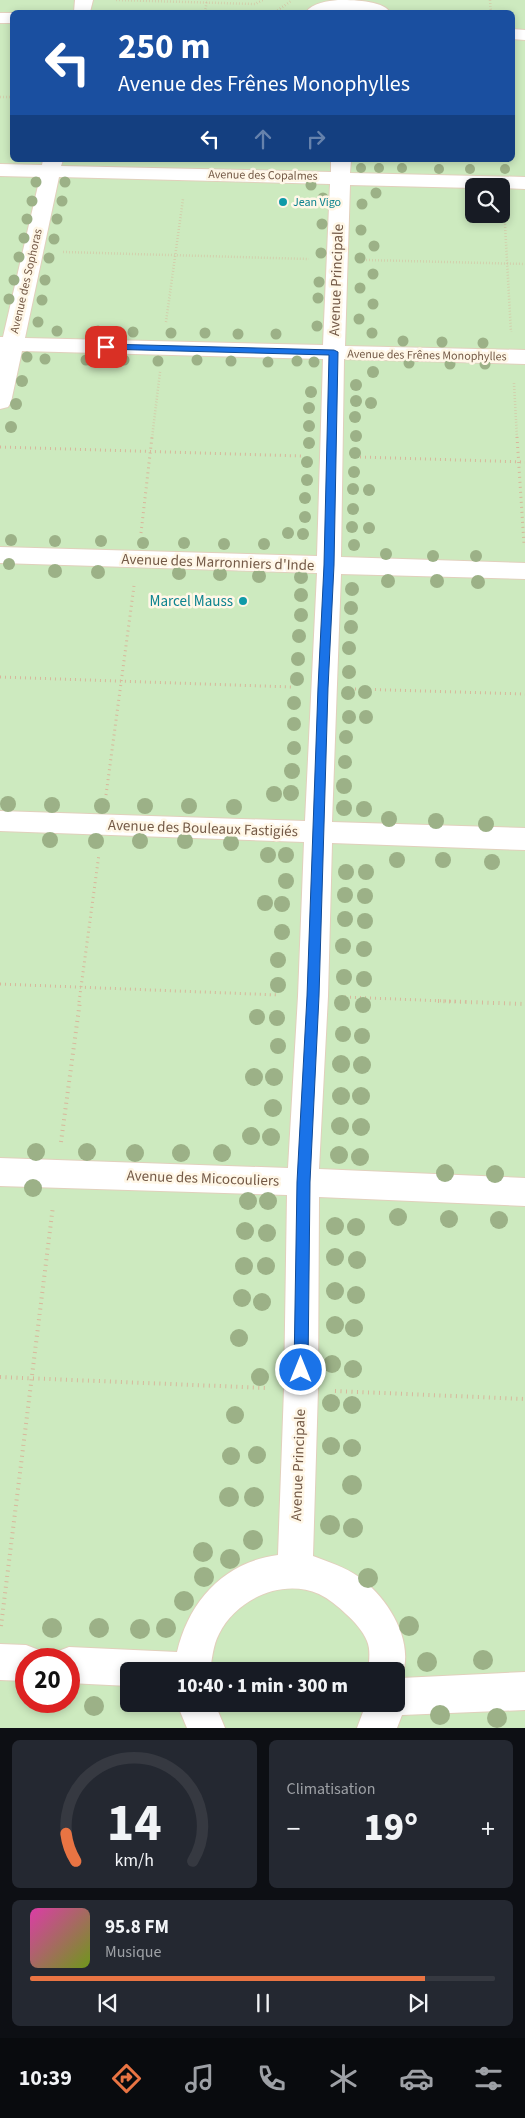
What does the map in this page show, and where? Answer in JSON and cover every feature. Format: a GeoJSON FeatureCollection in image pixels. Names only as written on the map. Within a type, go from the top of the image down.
{"type":"FeatureCollection","features":[{"type":"Feature","properties":{"kind":"lane"},"geometry":{"type":"LineString","coordinates":[[321,10],[342,3],[374,10]]}},
{"type":"Feature","properties":{"kind":"lane","name":"Avenue des Copalmes"},"geometry":{"type":"LineString","coordinates":[[0,170],[52,166],[186,174],[341,169],[525,183]]}},
{"type":"Feature","properties":{"kind":"lane","name":"Avenue des Sophoras"},"geometry":{"type":"LineString","coordinates":[[0,402],[6,344],[33,252],[52,166]]}},
{"type":"Feature","properties":{"kind":"lane","name":"Avenue Principale"},"geometry":{"type":"LineString","coordinates":[[295,1570],[301,1389],[303,1182],[313,996],[341,169]]}},
{"type":"Feature","properties":{"kind":"lane","name":"Avenue des Frênes Monophylles"},"geometry":{"type":"LineString","coordinates":[[6,344],[525,357]]}},
{"type":"Feature","properties":{"kind":"lane","name":"Avenue des Marronniers d'Inde"},"geometry":{"type":"LineString","coordinates":[[0,555],[525,571]]}},
{"type":"Feature","properties":{"kind":"lane","name":"Avenue des Bouleaux Fastigiés"},"geometry":{"type":"LineString","coordinates":[[0,821],[525,839]]}},
{"type":"Feature","properties":{"kind":"lane","name":"Avenue des Micocouliers"},"geometry":{"type":"LineString","coordinates":[[0,1172],[303,1182],[525,1192]]}},
{"type":"Feature","properties":{"kind":"lane"},"geometry":{"type":"LineString","coordinates":[[194,1662],[198,1637],[214,1609],[237,1587],[264,1574],[295,1570],[326,1577],[353,1593],[374,1618],[387,1648],[386,1662]]}},
{"type":"Feature","properties":{"kind":"lane"},"geometry":{"type":"LineString","coordinates":[[0,1662],[15,1663]]}},
{"type":"Feature","properties":{"kind":"lane"},"geometry":{"type":"LineString","coordinates":[[80,1666],[120,1667]]}},
{"type":"Feature","properties":{"kind":"lane"},"geometry":{"type":"LineString","coordinates":[[405,1697],[525,1691]]}},
{"type":"Feature","properties":{"kind":"lane"},"geometry":{"type":"LineString","coordinates":[[199,1712],[206,1728]]}},
{"type":"Feature","properties":{"kind":"lane"},"geometry":{"type":"LineString","coordinates":[[376,1728],[384,1712]]}},
{"type":"Feature","properties":{"kind":"path"},"geometry":{"type":"LineString","coordinates":[[116,0],[207,1],[255,4],[263,0]]}},
{"type":"Feature","properties":{"kind":"path"},"geometry":{"type":"LineString","coordinates":[[278,10],[293,0]]}},
{"type":"Feature","properties":{"kind":"path"},"geometry":{"type":"LineString","coordinates":[[0,1634],[57,1173],[138,560],[186,174]]}},
{"type":"Feature","properties":{"kind":"path"},"geometry":{"type":"LineString","coordinates":[[33,252],[525,264]]}},
{"type":"Feature","properties":{"kind":"path"},"geometry":{"type":"LineString","coordinates":[[0,447],[525,462]]}},
{"type":"Feature","properties":{"kind":"path"},"geometry":{"type":"LineString","coordinates":[[0,677],[525,694]]}},
{"type":"Feature","properties":{"kind":"path"},"geometry":{"type":"LineString","coordinates":[[0,984],[525,1004]]}},
{"type":"Feature","properties":{"kind":"green space"},"geometry":{"type":"Polygon","coordinates":[[[0,0],[525,0],[525,1728],[0,1728],[0,0]]]}},
{"type":"Feature","properties":{"kind":"place","name":"Jean Vigo"},"geometry":{"type":"Point","coordinates":[283,202]}},
{"type":"Feature","properties":{"kind":"place","name":"Marcel Mauss"},"geometry":{"type":"Point","coordinates":[243,601]}},
{"type":"Feature","properties":{"kind":"route"},"geometry":{"type":"LineString","coordinates":[[106,347],[334,352],[330,456],[329,565],[313,996],[303,1182],[301,1370]]}}]}
